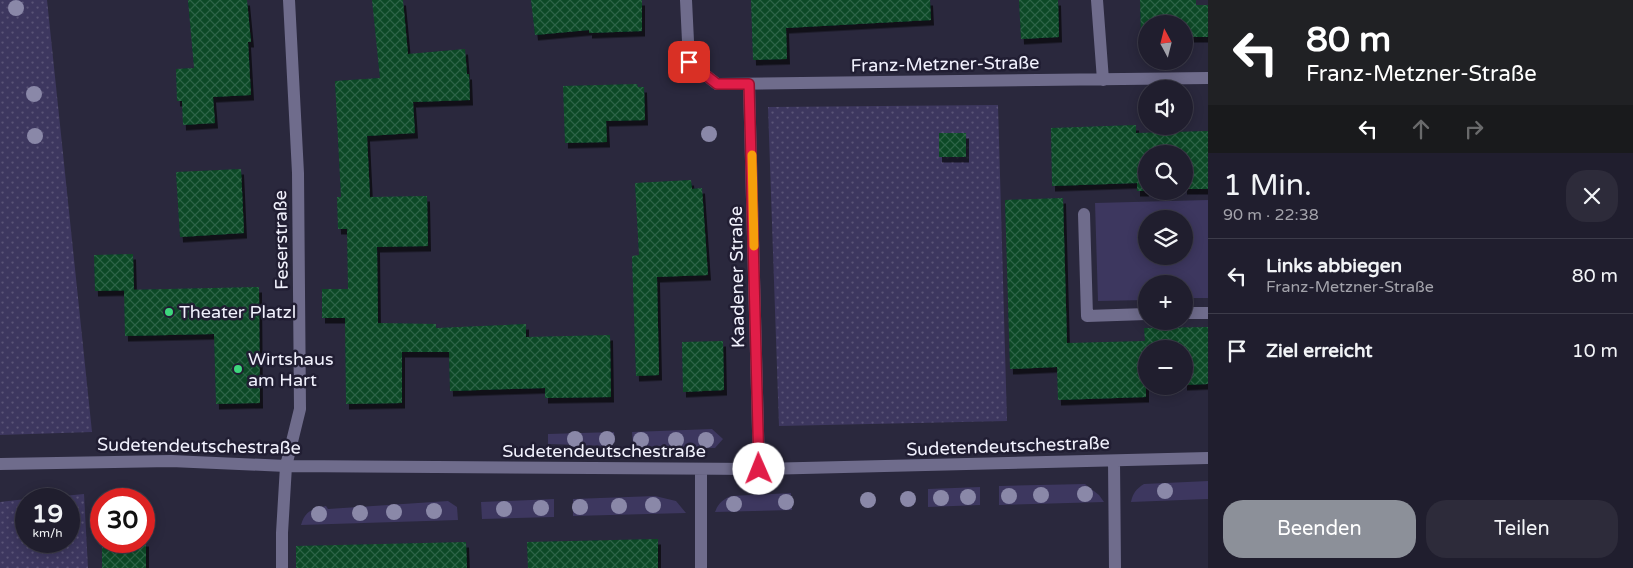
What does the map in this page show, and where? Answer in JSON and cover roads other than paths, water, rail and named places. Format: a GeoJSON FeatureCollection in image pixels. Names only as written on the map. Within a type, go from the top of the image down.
{"type":"FeatureCollection","features":[{"type":"Feature","properties":{"kind":"street","name":"Feserstraße"},"geometry":{"type":"LineString","coordinates":[[282,568],[286,466],[300,409],[298,173],[289,0]]}},
{"type":"Feature","properties":{"kind":"street","name":"Franz-Metzner-Straße"},"geometry":{"type":"LineString","coordinates":[[686,0],[689,62],[717,84],[1208,78]]}},
{"type":"Feature","properties":{"kind":"street"},"geometry":{"type":"LineString","coordinates":[[1097,0],[1103,80]]}},
{"type":"Feature","properties":{"kind":"street","name":"Kaadener Straße"},"geometry":{"type":"LineString","coordinates":[[749,84],[759,469]]}},
{"type":"Feature","properties":{"kind":"street"},"geometry":{"type":"LineString","coordinates":[[1084,214],[1087,316],[1138,314]]}},
{"type":"Feature","properties":{"kind":"street"},"geometry":{"type":"LineString","coordinates":[[1193,313],[1208,313]]}},
{"type":"Feature","properties":{"kind":"street","name":"Sudetendeutschestraße"},"geometry":{"type":"LineString","coordinates":[[0,464],[171,461],[286,466],[701,470],[1208,458]]}},
{"type":"Feature","properties":{"kind":"street"},"geometry":{"type":"LineString","coordinates":[[1114,460],[1116,568]]}},
{"type":"Feature","properties":{"kind":"street"},"geometry":{"type":"LineString","coordinates":[[701,470],[701,568]]}},
{"type":"Feature","properties":{"kind":"place","name":"Theater Platzl"},"geometry":{"type":"Point","coordinates":[169,312]}},
{"type":"Feature","properties":{"kind":"place","name":"Wirtshaus am Hart"},"geometry":{"type":"Point","coordinates":[238,369]}}]}
